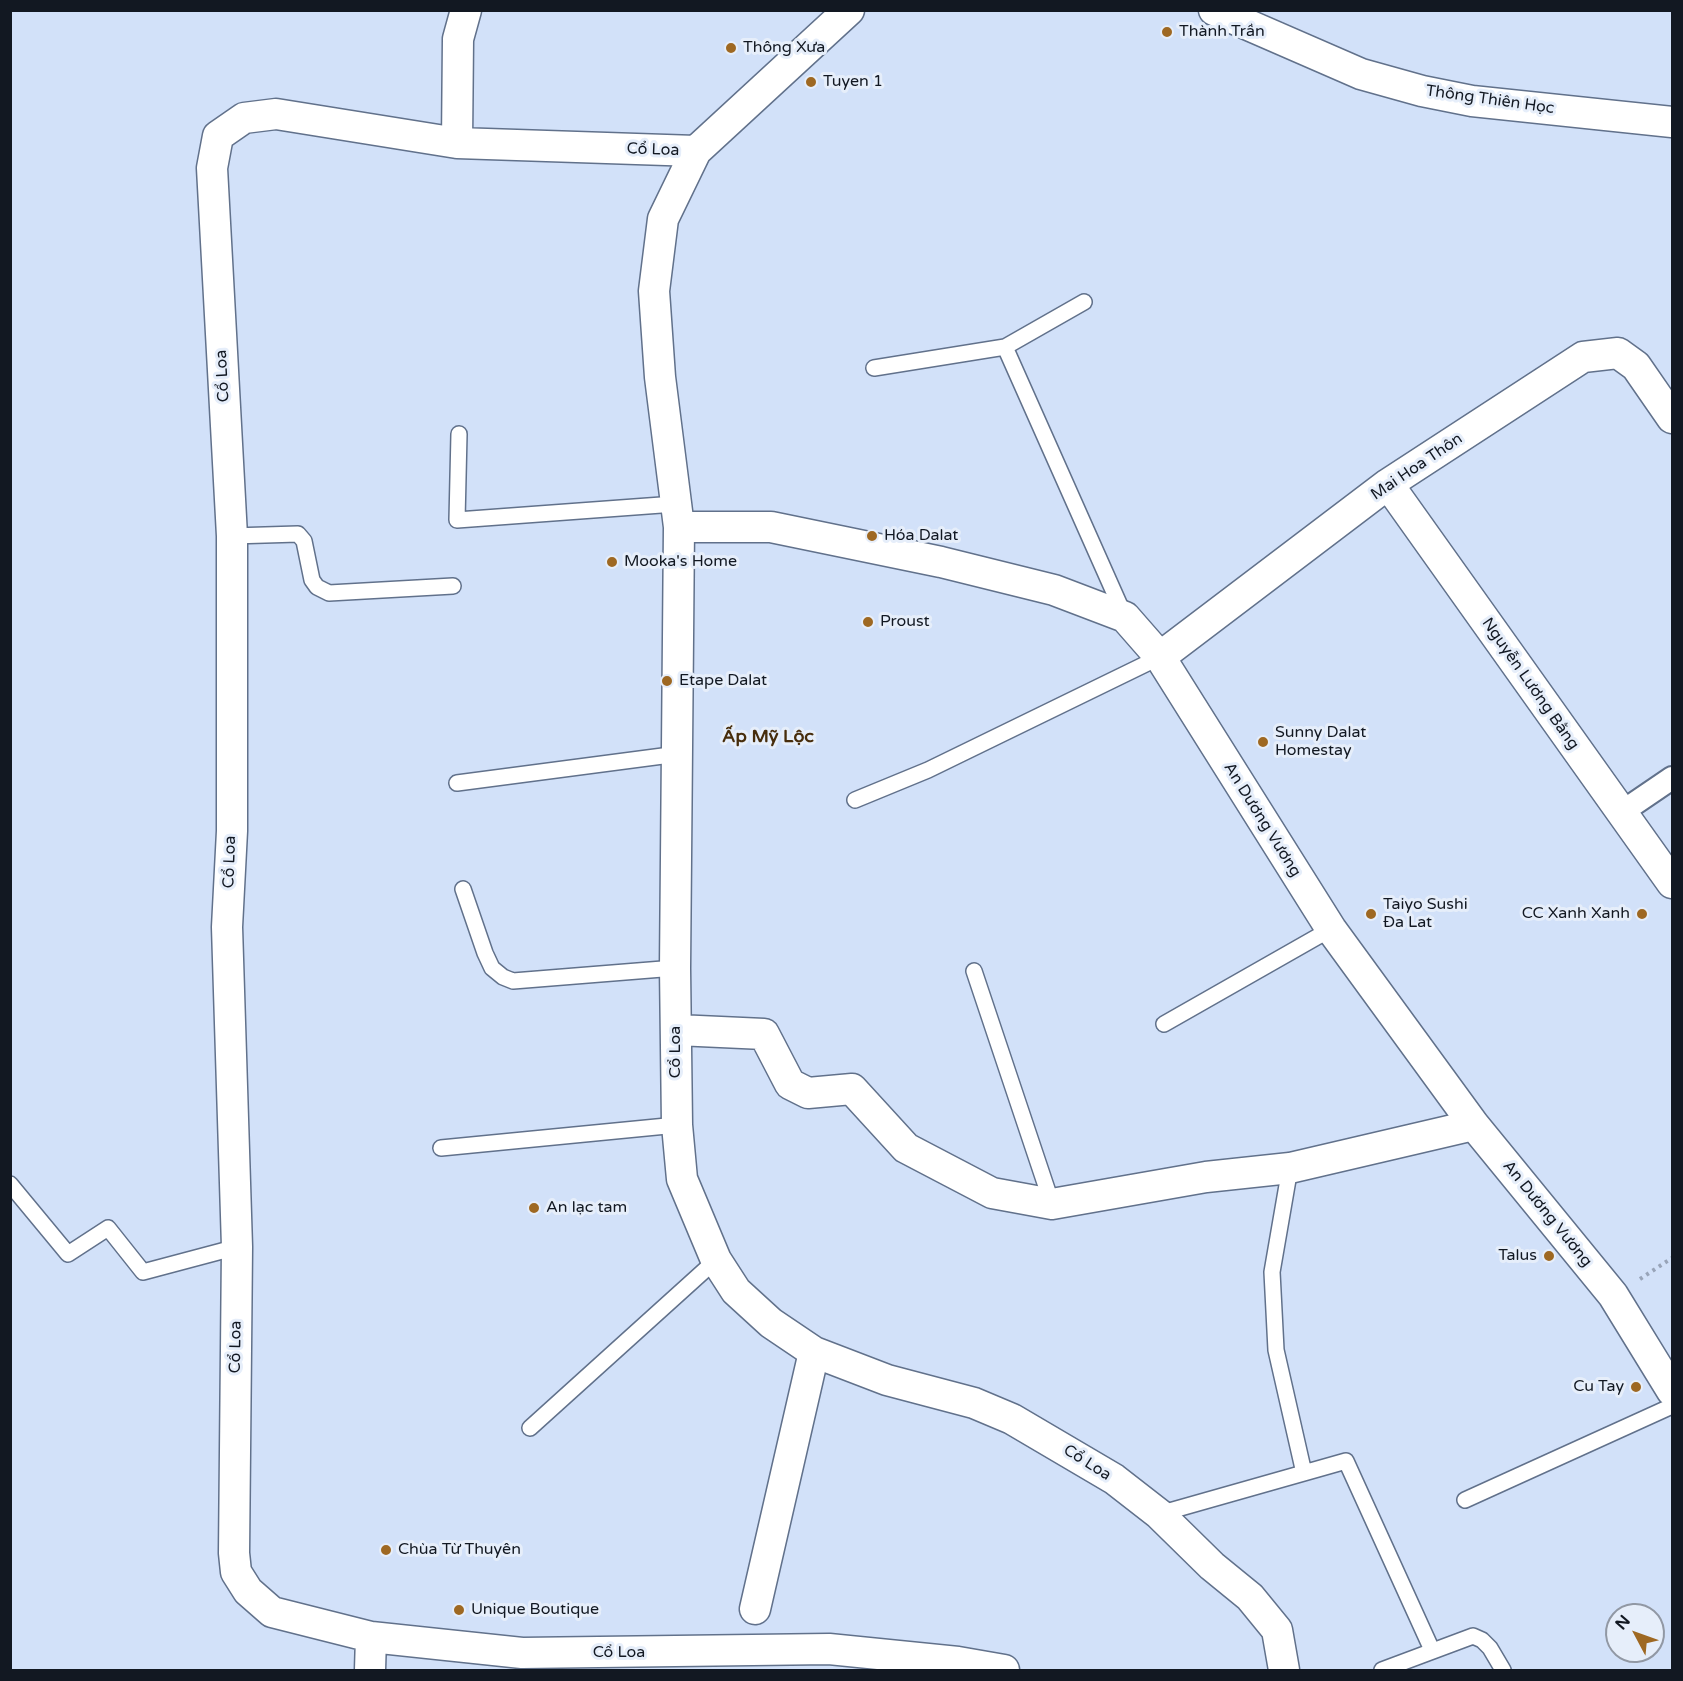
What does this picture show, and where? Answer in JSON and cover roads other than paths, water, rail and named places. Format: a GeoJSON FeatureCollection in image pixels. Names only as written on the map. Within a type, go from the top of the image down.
{"type":"FeatureCollection","features":[{"type":"Feature","properties":{"kind":"street"},"geometry":{"type":"LineString","coordinates":[[457,143],[458,39],[466,10]]}},
{"type":"Feature","properties":{"kind":"street"},"geometry":{"type":"LineString","coordinates":[[696,151],[849,10]]}},
{"type":"Feature","properties":{"kind":"street","name":"Thông Thiên Học"},"geometry":{"type":"LineString","coordinates":[[1214,10],[1361,74],[1422,91],[1472,101],[1672,122]]}},
{"type":"Feature","properties":{"kind":"street","name":"Cổ Loa"},"geometry":{"type":"LineString","coordinates":[[1004,1671],[958,1662],[829,1649],[522,1653],[371,1637],[272,1612],[248,1591],[237,1572],[234,1553],[237,1247],[227,927],[232,831],[232,536],[212,168],[218,136],[244,118],[276,114],[457,143],[696,151],[663,219],[654,291],[677,515],[676,1125],[682,1179],[716,1260],[736,1291],[771,1323],[814,1352],[886,1380],[963,1400],[1011,1419],[1114,1479],[1159,1514],[1212,1566],[1250,1597],[1277,1630],[1284,1671]]}},
{"type":"Feature","properties":{"kind":"street","name":"Mai Hoa Thôn"},"geometry":{"type":"LineString","coordinates":[[1160,657],[1388,484],[1583,357],[1617,353],[1636,366],[1672,418]]}},
{"type":"Feature","properties":{"kind":"street","name":"Nguyễn Lương Bằng"},"geometry":{"type":"LineString","coordinates":[[1388,484],[1672,883]]}},
{"type":"Feature","properties":{"kind":"street","name":"An Dương Vương"},"geometry":{"type":"LineString","coordinates":[[677,515],[771,527],[941,562],[1054,590],[1125,616],[1160,657],[1331,929],[1474,1125],[1613,1295],[1672,1391]]}},
{"type":"Feature","properties":{"kind":"street"},"geometry":{"type":"LineString","coordinates":[[1622,812],[1672,778]]}},
{"type":"Feature","properties":{"kind":"street"},"geometry":{"type":"LineString","coordinates":[[677,1030],[764,1034],[789,1084],[808,1093],[852,1089],[906,1148],[992,1192],[1052,1204],[1206,1177],[1290,1168],[1474,1125]]}},
{"type":"Feature","properties":{"kind":"street"},"geometry":{"type":"LineString","coordinates":[[755,1609],[814,1352]]}},
{"type":"Feature","properties":{"kind":"street"},"geometry":{"type":"LineString","coordinates":[[370,1671],[371,1637]]}},
{"type":"Feature","properties":{"kind":"lane"},"geometry":{"type":"LineString","coordinates":[[874,368],[1005,347],[1084,302]]}},
{"type":"Feature","properties":{"kind":"lane"},"geometry":{"type":"LineString","coordinates":[[1005,347],[1125,616]]}},
{"type":"Feature","properties":{"kind":"lane"},"geometry":{"type":"LineString","coordinates":[[459,434],[457,520],[677,515]]}},
{"type":"Feature","properties":{"kind":"lane"},"geometry":{"type":"LineString","coordinates":[[232,536],[298,534],[304,541],[312,580],[317,587],[328,593],[453,586]]}},
{"type":"Feature","properties":{"kind":"lane"},"geometry":{"type":"LineString","coordinates":[[855,800],[928,770],[1160,657]]}},
{"type":"Feature","properties":{"kind":"lane"},"geometry":{"type":"LineString","coordinates":[[457,783],[678,754]]}},
{"type":"Feature","properties":{"kind":"lane"},"geometry":{"type":"LineString","coordinates":[[463,889],[492,968],[503,977],[513,981],[675,968]]}},
{"type":"Feature","properties":{"kind":"lane"},"geometry":{"type":"LineString","coordinates":[[1164,1024],[1331,929]]}},
{"type":"Feature","properties":{"kind":"lane"},"geometry":{"type":"LineString","coordinates":[[974,971],[1052,1204]]}},
{"type":"Feature","properties":{"kind":"lane"},"geometry":{"type":"LineString","coordinates":[[441,1148],[676,1125]]}},
{"type":"Feature","properties":{"kind":"lane"},"geometry":{"type":"LineString","coordinates":[[1290,1168],[1272,1272],[1276,1350],[1304,1473]]}},
{"type":"Feature","properties":{"kind":"lane"},"geometry":{"type":"LineString","coordinates":[[10,1184],[68,1254],[108,1228],[143,1272],[237,1247]]}},
{"type":"Feature","properties":{"kind":"lane"},"geometry":{"type":"LineString","coordinates":[[530,1428],[716,1260]]}},
{"type":"Feature","properties":{"kind":"lane"},"geometry":{"type":"LineString","coordinates":[[1465,1500],[1672,1406]]}},
{"type":"Feature","properties":{"kind":"lane"},"geometry":{"type":"LineString","coordinates":[[1159,1514],[1346,1461],[1432,1650]]}},
{"type":"Feature","properties":{"kind":"lane"},"geometry":{"type":"LineString","coordinates":[[1382,1671],[1473,1636],[1482,1640],[1490,1648],[1503,1671]]}},
{"type":"Feature","properties":{"kind":"place","name":"Thành Trần"},"geometry":{"type":"Point","coordinates":[1167,32]}},
{"type":"Feature","properties":{"kind":"place","name":"Thông Xưa"},"geometry":{"type":"Point","coordinates":[731,48]}},
{"type":"Feature","properties":{"kind":"place","name":"Tuyen 1"},"geometry":{"type":"Point","coordinates":[811,82]}},
{"type":"Feature","properties":{"kind":"place","name":"Hóa Dalat"},"geometry":{"type":"Point","coordinates":[872,536]}},
{"type":"Feature","properties":{"kind":"place","name":"Mooka's Home"},"geometry":{"type":"Point","coordinates":[612,562]}},
{"type":"Feature","properties":{"kind":"place","name":"Proust"},"geometry":{"type":"Point","coordinates":[868,622]}},
{"type":"Feature","properties":{"kind":"place","name":"Etape Dalat"},"geometry":{"type":"Point","coordinates":[667,681]}},
{"type":"Feature","properties":{"kind":"place","name":"Sunny Dalat Homestay"},"geometry":{"type":"Point","coordinates":[1263,742]}},
{"type":"Feature","properties":{"kind":"place","name":"Taiyo Sushi Đa Lat"},"geometry":{"type":"Point","coordinates":[1371,914]}},
{"type":"Feature","properties":{"kind":"place","name":"CC Xanh Xanh"},"geometry":{"type":"Point","coordinates":[1642,914]}},
{"type":"Feature","properties":{"kind":"place","name":"An lạc tam"},"geometry":{"type":"Point","coordinates":[534,1208]}},
{"type":"Feature","properties":{"kind":"place","name":"Talus"},"geometry":{"type":"Point","coordinates":[1549,1256]}},
{"type":"Feature","properties":{"kind":"place","name":"Cu Tay"},"geometry":{"type":"Point","coordinates":[1636,1387]}},
{"type":"Feature","properties":{"kind":"place","name":"Chùa Từ Thuyên"},"geometry":{"type":"Point","coordinates":[386,1550]}},
{"type":"Feature","properties":{"kind":"place","name":"Unique Boutique"},"geometry":{"type":"Point","coordinates":[459,1610]}},
{"type":"Feature","properties":{"kind":"district","name":"Ấp Mỹ Lộc"},"geometry":{"type":"Point","coordinates":[768,737]}}]}
